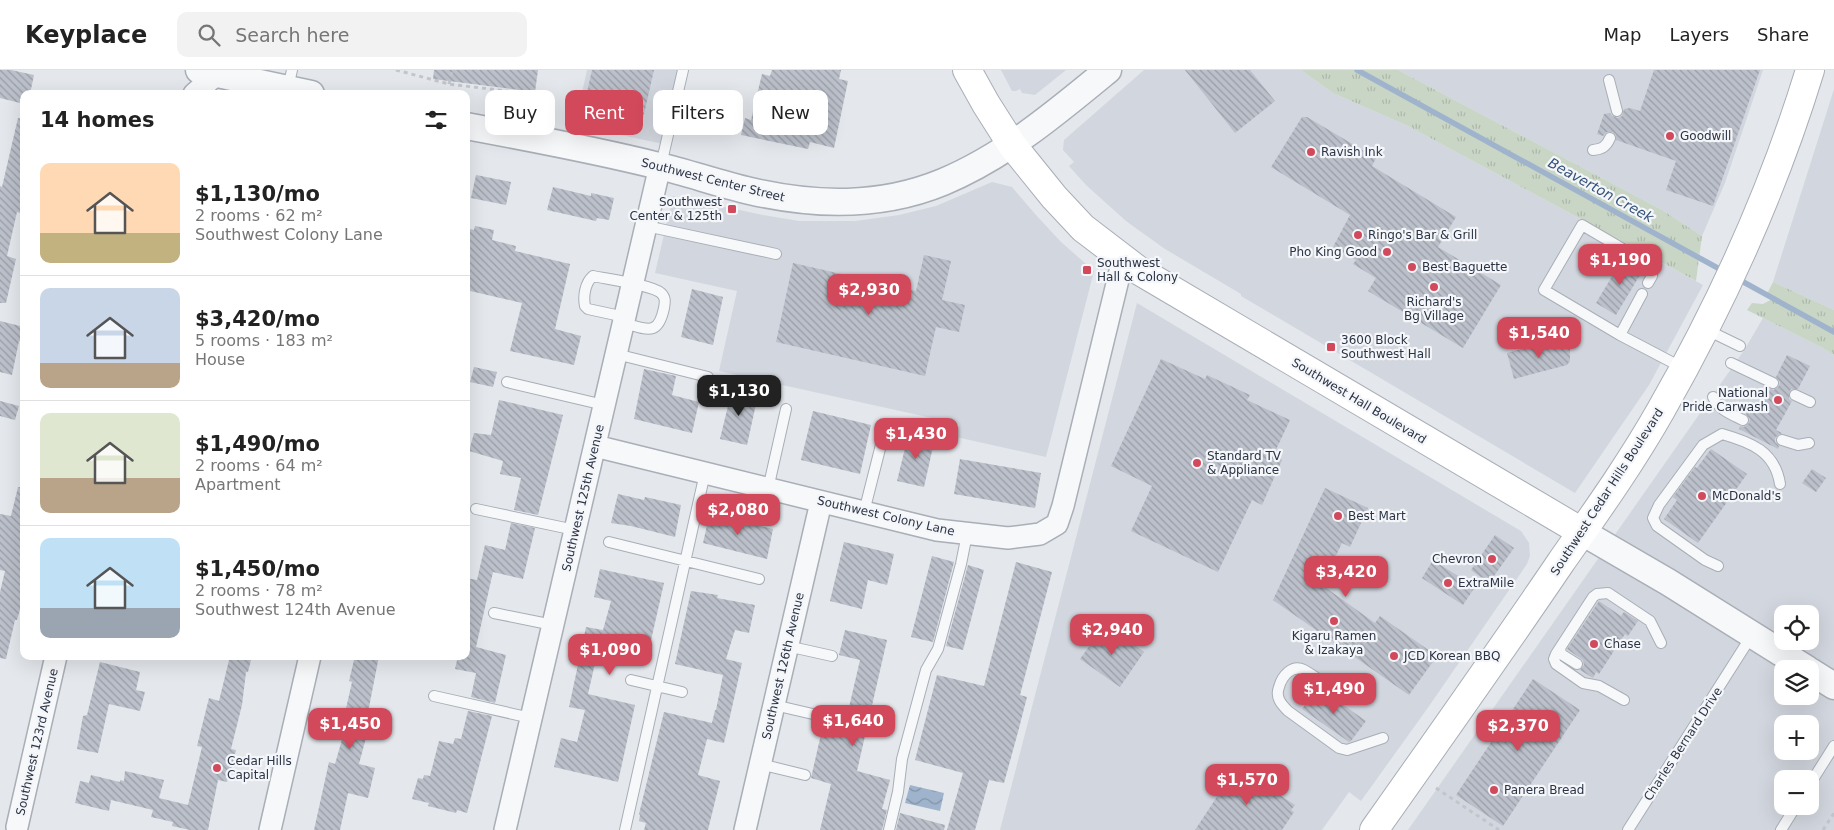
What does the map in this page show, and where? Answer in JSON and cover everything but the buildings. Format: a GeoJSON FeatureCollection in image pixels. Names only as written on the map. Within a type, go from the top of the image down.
{"type":"FeatureCollection","features":[{"type":"Feature","properties":{"kind":"main road","name":"Southwest Hall Boulevard"},"geometry":{"type":"LineString","coordinates":[[967,70],[1012,145],[1073,218],[1101,243],[1147,275],[1582,532]]}},
{"type":"Feature","properties":{"kind":"main road","name":"Southwest Cedar Hills Boulevard"},"geometry":{"type":"LineString","coordinates":[[1374,830],[1637,450],[1684,368],[1721,296],[1780,157],[1810,70]]}},
{"type":"Feature","properties":{"kind":"street","name":"Southwest Center Street"},"geometry":{"type":"LineString","coordinates":[[470,127],[576,146],[660,166],[748,191],[783,198],[827,203],[850,203],[892,198],[944,182],[1012,145],[1108,70]]}},
{"type":"Feature","properties":{"kind":"street"},"geometry":{"type":"LineString","coordinates":[[197,90],[208,72],[297,84]]}},
{"type":"Feature","properties":{"kind":"street","name":"Southwest 125th Avenue"},"geometry":{"type":"LineString","coordinates":[[505,830],[660,166]]}},
{"type":"Feature","properties":{"kind":"street","name":"Southwest Colony Lane"},"geometry":{"type":"LineString","coordinates":[[595,446],[937,530],[1008,538],[1040,534],[1056,524],[1063,506],[1123,259]]}},
{"type":"Feature","properties":{"kind":"street","name":"Southwest 126th Avenue"},"geometry":{"type":"LineString","coordinates":[[745,830],[821,502]]}},
{"type":"Feature","properties":{"kind":"street","name":"Southwest Hall Boulevard"},"geometry":{"type":"LineString","coordinates":[[1582,532],[1793,660]]}},
{"type":"Feature","properties":{"kind":"street","name":"Southwest 123rd Avenue"},"geometry":{"type":"LineString","coordinates":[[16,827],[55,660]]}},
{"type":"Feature","properties":{"kind":"street"},"geometry":{"type":"LineString","coordinates":[[270,830],[309,660]]}},
{"type":"Feature","properties":{"kind":"street"},"geometry":{"type":"LineString","coordinates":[[1819,677],[1834,686]]}},
{"type":"Feature","properties":{"kind":"lane"},"geometry":{"type":"LineString","coordinates":[[660,166],[683,70]]}},
{"type":"Feature","properties":{"kind":"lane"},"geometry":{"type":"LineString","coordinates":[[1610,80],[1617,111]]}},
{"type":"Feature","properties":{"kind":"lane"},"geometry":{"type":"LineString","coordinates":[[1593,150],[1606,146],[1610,138]]}},
{"type":"Feature","properties":{"kind":"lane"},"geometry":{"type":"LineString","coordinates":[[1648,283],[1652,276],[1652,266],[1582,225],[1544,290],[1620,335],[1684,368]]}},
{"type":"Feature","properties":{"kind":"lane"},"geometry":{"type":"LineString","coordinates":[[646,226],[776,254]]}},
{"type":"Feature","properties":{"kind":"lane"},"geometry":{"type":"LineString","coordinates":[[593,276],[632,283],[659,291],[663,295],[665,300],[661,322],[652,328],[644,328],[588,309],[584,301],[587,283],[593,276]]}},
{"type":"Feature","properties":{"kind":"lane"},"geometry":{"type":"LineString","coordinates":[[1620,335],[1642,294]]}},
{"type":"Feature","properties":{"kind":"lane"},"geometry":{"type":"LineString","coordinates":[[1704,328],[1740,346]]}},
{"type":"Feature","properties":{"kind":"lane"},"geometry":{"type":"LineString","coordinates":[[616,354],[708,376]]}},
{"type":"Feature","properties":{"kind":"lane"},"geometry":{"type":"LineString","coordinates":[[1731,363],[1773,383]]}},
{"type":"Feature","properties":{"kind":"lane"},"geometry":{"type":"LineString","coordinates":[[506,382],[604,405]]}},
{"type":"Feature","properties":{"kind":"lane"},"geometry":{"type":"LineString","coordinates":[[1795,394],[1810,402]]}},
{"type":"Feature","properties":{"kind":"lane"},"geometry":{"type":"LineString","coordinates":[[1713,397],[1716,405],[1743,420]]}},
{"type":"Feature","properties":{"kind":"lane"},"geometry":{"type":"LineString","coordinates":[[768,489],[786,409]]}},
{"type":"Feature","properties":{"kind":"lane"},"geometry":{"type":"LineString","coordinates":[[864,512],[885,429]]}},
{"type":"Feature","properties":{"kind":"lane"},"geometry":{"type":"LineString","coordinates":[[1718,566],[1705,560],[1657,526],[1653,518],[1659,505],[1703,445],[1722,434],[1745,440],[1768,456],[1778,473],[1780,484]]}},
{"type":"Feature","properties":{"kind":"lane"},"geometry":{"type":"LineString","coordinates":[[1782,440],[1798,446],[1809,443]]}},
{"type":"Feature","properties":{"kind":"lane"},"geometry":{"type":"LineString","coordinates":[[625,830],[705,473]]}},
{"type":"Feature","properties":{"kind":"lane"},"geometry":{"type":"LineString","coordinates":[[476,509],[575,530]]}},
{"type":"Feature","properties":{"kind":"lane"},"geometry":{"type":"LineString","coordinates":[[889,830],[898,792],[902,759],[926,670],[938,649],[961,564],[967,534]]}},
{"type":"Feature","properties":{"kind":"lane"},"geometry":{"type":"LineString","coordinates":[[609,542],[759,579]]}},
{"type":"Feature","properties":{"kind":"lane"},"geometry":{"type":"LineString","coordinates":[[1624,700],[1599,686],[1583,683],[1556,664],[1554,659],[1592,598],[1603,592],[1650,621],[1661,643]]}},
{"type":"Feature","properties":{"kind":"lane"},"geometry":{"type":"LineString","coordinates":[[494,613],[553,625]]}},
{"type":"Feature","properties":{"kind":"lane","name":"Charles Bernard Drive"},"geometry":{"type":"LineString","coordinates":[[1628,830],[1752,634]]}},
{"type":"Feature","properties":{"kind":"lane"},"geometry":{"type":"LineString","coordinates":[[787,646],[832,656]]}},
{"type":"Feature","properties":{"kind":"lane"},"geometry":{"type":"LineString","coordinates":[[1560,648],[1561,654],[1577,664]]}},
{"type":"Feature","properties":{"kind":"lane"},"geometry":{"type":"LineString","coordinates":[[1341,684],[1321,680],[1303,669],[1296,668],[1291,670],[1281,681],[1277,693],[1282,705],[1288,711],[1339,748],[1347,750],[1383,738]]}},
{"type":"Feature","properties":{"kind":"lane"},"geometry":{"type":"LineString","coordinates":[[1594,676],[1598,679],[1599,686]]}},
{"type":"Feature","properties":{"kind":"lane"},"geometry":{"type":"LineString","coordinates":[[631,680],[682,692]]}},
{"type":"Feature","properties":{"kind":"lane"},"geometry":{"type":"LineString","coordinates":[[434,696],[531,718]]}},
{"type":"Feature","properties":{"kind":"lane"},"geometry":{"type":"LineString","coordinates":[[774,705],[817,715]]}},
{"type":"Feature","properties":{"kind":"lane"},"geometry":{"type":"LineString","coordinates":[[1819,770],[1834,746]]}},
{"type":"Feature","properties":{"kind":"lane"},"geometry":{"type":"LineString","coordinates":[[760,764],[805,775]]}},
{"type":"Feature","properties":{"kind":"lane"},"geometry":{"type":"LineString","coordinates":[[1781,830],[1790,815]]}},
{"type":"Feature","properties":{"kind":"path"},"geometry":{"type":"LineString","coordinates":[[396,70],[449,84],[494,90]]}},
{"type":"Feature","properties":{"kind":"path"},"geometry":{"type":"LineString","coordinates":[[449,84],[452,70]]}},
{"type":"Feature","properties":{"kind":"path"},"geometry":{"type":"LineString","coordinates":[[1436,788],[1499,830]]}},
{"type":"Feature","properties":{"kind":"path"},"geometry":{"type":"LineString","coordinates":[[1823,830],[1834,813]]}},
{"type":"Feature","properties":{"kind":"shaded area"},"geometry":{"type":"Polygon","coordinates":[[[587,70],[685,70],[680,90],[653,90],[653,135],[670,135],[668,145],[622,135],[643,135],[643,90],[583,90],[587,70]]]}},
{"type":"Feature","properties":{"kind":"shaded area"},"geometry":{"type":"Polygon","coordinates":[[[1001,70],[1066,70],[1035,95],[1022,93],[1020,89],[1012,91],[1001,70]]]}},
{"type":"Feature","properties":{"kind":"shaded area"},"geometry":{"type":"Polygon","coordinates":[[[1144,70],[1301,70],[1333,93],[1408,126],[1703,285],[1649,385],[1575,493],[1241,296],[1241,294],[1165,249],[1126,221],[1086,185],[1069,166],[1074,162],[1063,150],[1064,140],[1144,70]]]}},
{"type":"Feature","properties":{"kind":"shaded area"},"geometry":{"type":"Polygon","coordinates":[[[1398,70],[1763,70],[1725,183],[1702,236],[1662,210],[1398,70]]]}},
{"type":"Feature","properties":{"kind":"shaded area"},"geometry":{"type":"Polygon","coordinates":[[[1834,89],[1834,310],[1773,282],[1834,89]]]}},
{"type":"Feature","properties":{"kind":"shaded area"},"geometry":{"type":"Polygon","coordinates":[[[992,182],[1012,187],[1061,242],[1094,271],[1046,457],[956,437],[959,424],[719,371],[737,291],[655,273],[673,196],[799,221],[855,221],[899,215],[936,206],[992,182]]]}},
{"type":"Feature","properties":{"kind":"shaded area"},"geometry":{"type":"Polygon","coordinates":[[[1137,303],[1521,531],[1529,543],[1530,556],[1527,564],[1361,801],[1349,792],[1322,830],[1000,830],[1137,303]]]}},
{"type":"Feature","properties":{"kind":"shaded area"},"geometry":{"type":"Polygon","coordinates":[[[1763,318],[1834,355],[1834,830],[1408,830],[1745,349],[1763,318]]]}},
{"type":"Feature","properties":{"kind":"green space"},"geometry":{"type":"Polygon","coordinates":[[[1301,70],[1398,70],[1662,210],[1702,236],[1696,281],[1408,126],[1333,93],[1301,70]]]}},
{"type":"Feature","properties":{"kind":"green space"},"geometry":{"type":"Polygon","coordinates":[[[1773,282],[1834,310],[1834,355],[1747,310],[1752,303],[1763,304],[1774,298],[1767,294],[1773,282]]]}},
{"type":"Feature","properties":{"kind":"water"},"geometry":{"type":"Polygon","coordinates":[[[910,785],[944,793],[940,811],[905,803],[910,785]]]}},
{"type":"Feature","properties":{"kind":"waterway","name":"Beaverton Creek"},"geometry":{"type":"LineString","coordinates":[[1357,70],[1725,272]]}},
{"type":"Feature","properties":{"kind":"waterway","name":"Beaverton Creek"},"geometry":{"type":"LineString","coordinates":[[1738,279],[1834,332]]}},
{"type":"Feature","properties":{"kind":"place","name":"Goodwill"},"geometry":{"type":"Point","coordinates":[1670,136]}},
{"type":"Feature","properties":{"kind":"place","name":"Ravish Ink"},"geometry":{"type":"Point","coordinates":[1311,152]}},
{"type":"Feature","properties":{"kind":"place","name":"Southwest Center & 125th"},"geometry":{"type":"Point","coordinates":[732,209]}},
{"type":"Feature","properties":{"kind":"place","name":"Ringo's Bar & Grill"},"geometry":{"type":"Point","coordinates":[1358,235]}},
{"type":"Feature","properties":{"kind":"place","name":"Pho King Good"},"geometry":{"type":"Point","coordinates":[1387,252]}},
{"type":"Feature","properties":{"kind":"place","name":"Best Baguette"},"geometry":{"type":"Point","coordinates":[1412,267]}},
{"type":"Feature","properties":{"kind":"place","name":"Southwest Hall & Colony"},"geometry":{"type":"Point","coordinates":[1087,270]}},
{"type":"Feature","properties":{"kind":"place","name":"Richard's Bg Village"},"geometry":{"type":"Point","coordinates":[1434,287]}},
{"type":"Feature","properties":{"kind":"place","name":"3600 Block Southwest Hall"},"geometry":{"type":"Point","coordinates":[1331,347]}},
{"type":"Feature","properties":{"kind":"place","name":"National Pride Carwash"},"geometry":{"type":"Point","coordinates":[1778,400]}},
{"type":"Feature","properties":{"kind":"place","name":"Standard TV & Appliance"},"geometry":{"type":"Point","coordinates":[1197,463]}},
{"type":"Feature","properties":{"kind":"place","name":"McDonald's"},"geometry":{"type":"Point","coordinates":[1702,496]}},
{"type":"Feature","properties":{"kind":"place","name":"Best Mart"},"geometry":{"type":"Point","coordinates":[1338,516]}},
{"type":"Feature","properties":{"kind":"place","name":"Chevron"},"geometry":{"type":"Point","coordinates":[1492,559]}},
{"type":"Feature","properties":{"kind":"place","name":"ExtraMile"},"geometry":{"type":"Point","coordinates":[1448,583]}},
{"type":"Feature","properties":{"kind":"place","name":"Kigaru Ramen & Izakaya"},"geometry":{"type":"Point","coordinates":[1334,621]}},
{"type":"Feature","properties":{"kind":"place","name":"Chase"},"geometry":{"type":"Point","coordinates":[1594,644]}},
{"type":"Feature","properties":{"kind":"place","name":"JCD Korean BBQ"},"geometry":{"type":"Point","coordinates":[1394,656]}},
{"type":"Feature","properties":{"kind":"place","name":"Cedar Hills Capital"},"geometry":{"type":"Point","coordinates":[217,768]}},
{"type":"Feature","properties":{"kind":"place","name":"Panera Bread"},"geometry":{"type":"Point","coordinates":[1494,790]}}]}
